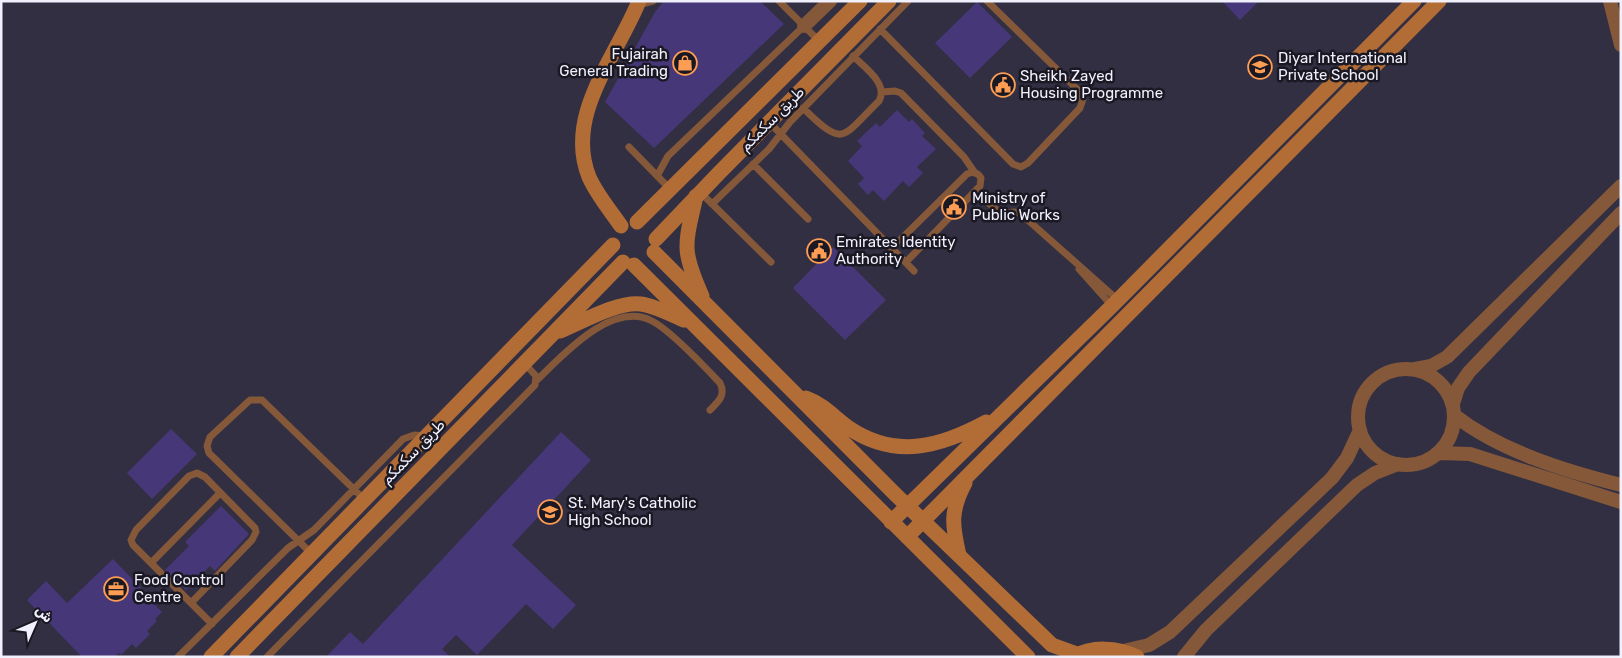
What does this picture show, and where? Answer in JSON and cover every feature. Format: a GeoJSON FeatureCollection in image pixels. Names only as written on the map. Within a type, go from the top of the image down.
{"type":"FeatureCollection","features":[{"type":"Feature","properties":{"kind":"street"},"geometry":{"type":"LineString","coordinates":[[804,26],[830,1]]}},
{"type":"Feature","properties":{"kind":"street","name":"طريق سكمكم"},"geometry":{"type":"LineString","coordinates":[[637,222],[860,1]]}},
{"type":"Feature","properties":{"kind":"street","name":"طريق سكمكم"},"geometry":{"type":"LineString","coordinates":[[655,246],[698,194],[889,1]]}},
{"type":"Feature","properties":{"kind":"street"},"geometry":{"type":"LineString","coordinates":[[891,522],[1115,303],[1414,1]]}},
{"type":"Feature","properties":{"kind":"street"},"geometry":{"type":"LineString","coordinates":[[906,537],[1439,1]]}},
{"type":"Feature","properties":{"kind":"street"},"geometry":{"type":"LineString","coordinates":[[1610,1],[1621,45]]}},
{"type":"Feature","properties":{"kind":"street"},"geometry":{"type":"LineString","coordinates":[[621,226],[589,178],[585,165],[582,139],[583,126],[591,101],[638,3]]}},
{"type":"Feature","properties":{"kind":"street"},"geometry":{"type":"LineString","coordinates":[[1398,464],[1378,456],[1364,440],[1360,430],[1359,408],[1362,398],[1371,385],[1383,374],[1393,370],[1432,366],[1447,357],[1621,186]]}},
{"type":"Feature","properties":{"kind":"street"},"geometry":{"type":"LineString","coordinates":[[698,194],[685,250],[690,270],[707,307]]}},
{"type":"Feature","properties":{"kind":"street"},"geometry":{"type":"LineString","coordinates":[[1184,657],[1206,630],[1357,485],[1375,473],[1398,464],[1419,463],[1438,453],[1451,436],[1458,388],[1469,372],[1621,213]]}},
{"type":"Feature","properties":{"kind":"street"},"geometry":{"type":"LineString","coordinates":[[1028,657],[691,322],[616,255],[613,245],[614,234],[621,226],[637,222],[651,229],[655,246],[707,307],[1052,645],[1075,656],[1092,650],[1108,649],[1130,654],[1155,642],[1183,621],[1332,478],[1347,458],[1360,430]]}},
{"type":"Feature","properties":{"kind":"street","name":"طريق سكمكم"},"geometry":{"type":"LineString","coordinates":[[211,657],[613,245]]}},
{"type":"Feature","properties":{"kind":"street"},"geometry":{"type":"LineString","coordinates":[[628,264],[644,263],[655,246]]}},
{"type":"Feature","properties":{"kind":"street","name":"طريق سكمكم"},"geometry":{"type":"LineString","coordinates":[[238,657],[554,333],[628,264]]}},
{"type":"Feature","properties":{"kind":"street"},"geometry":{"type":"LineString","coordinates":[[554,333],[616,307],[634,303],[648,305],[691,322]]}},
{"type":"Feature","properties":{"kind":"street"},"geometry":{"type":"LineString","coordinates":[[1415,369],[1434,378],[1442,385],[1454,409],[1485,436],[1530,455],[1621,485]]}},
{"type":"Feature","properties":{"kind":"street"},"geometry":{"type":"LineString","coordinates":[[798,396],[816,402],[848,428],[866,438],[906,447],[931,445],[949,440],[1003,413]]}},
{"type":"Feature","properties":{"kind":"street"},"geometry":{"type":"LineString","coordinates":[[1438,453],[1470,454],[1621,502]]}},
{"type":"Feature","properties":{"kind":"street"},"geometry":{"type":"LineString","coordinates":[[960,555],[953,529],[953,512],[970,473]]}},
{"type":"Feature","properties":{"kind":"lane"},"geometry":{"type":"LineString","coordinates":[[638,3],[653,1]]}},
{"type":"Feature","properties":{"kind":"lane"},"geometry":{"type":"LineString","coordinates":[[779,1],[820,42]]}},
{"type":"Feature","properties":{"kind":"lane"},"geometry":{"type":"LineString","coordinates":[[712,204],[753,164],[803,108],[908,1]]}},
{"type":"Feature","properties":{"kind":"lane"},"geometry":{"type":"LineString","coordinates":[[880,29],[1013,164],[1021,167],[1080,108],[1083,100],[1079,91],[987,1]]}},
{"type":"Feature","properties":{"kind":"lane"},"geometry":{"type":"LineString","coordinates":[[657,176],[668,156],[804,26]]}},
{"type":"Feature","properties":{"kind":"lane"},"geometry":{"type":"LineString","coordinates":[[803,108],[830,133],[842,135],[879,101],[882,92],[871,74],[853,56]]}},
{"type":"Feature","properties":{"kind":"lane"},"geometry":{"type":"LineString","coordinates":[[882,92],[896,91],[905,97],[964,157],[975,173],[979,175],[982,182],[977,190],[906,262]]}},
{"type":"Feature","properties":{"kind":"lane"},"geometry":{"type":"LineString","coordinates":[[769,122],[914,271]]}},
{"type":"Feature","properties":{"kind":"lane"},"geometry":{"type":"LineString","coordinates":[[629,147],[670,189]]}},
{"type":"Feature","properties":{"kind":"lane"},"geometry":{"type":"LineString","coordinates":[[753,164],[808,219]]}},
{"type":"Feature","properties":{"kind":"lane"},"geometry":{"type":"LineString","coordinates":[[892,248],[965,176],[975,173]]}},
{"type":"Feature","properties":{"kind":"lane"},"geometry":{"type":"LineString","coordinates":[[977,190],[1000,212],[1013,211],[1021,214],[1078,266],[1097,280],[1115,303]]}},
{"type":"Feature","properties":{"kind":"lane"},"geometry":{"type":"LineString","coordinates":[[698,194],[712,204],[771,262]]}},
{"type":"Feature","properties":{"kind":"lane"},"geometry":{"type":"LineString","coordinates":[[267,657],[532,388],[537,380],[587,335],[614,320],[638,316],[660,326],[720,383],[723,391],[722,398],[710,410]]}},
{"type":"Feature","properties":{"kind":"lane"},"geometry":{"type":"LineString","coordinates":[[525,364],[536,376],[537,380]]}},
{"type":"Feature","properties":{"kind":"lane"},"geometry":{"type":"LineString","coordinates":[[312,554],[207,450],[210,437],[250,400],[262,400],[365,501]]}},
{"type":"Feature","properties":{"kind":"lane"},"geometry":{"type":"LineString","coordinates":[[178,657],[288,548],[314,530],[403,440],[414,435],[428,436]]}},
{"type":"Feature","properties":{"kind":"lane"},"geometry":{"type":"LineString","coordinates":[[191,602],[255,537],[255,528],[202,474],[193,474],[132,534],[133,545],[212,624]]}},
{"type":"Feature","properties":{"kind":"lane"},"geometry":{"type":"LineString","coordinates":[[151,563],[220,493]]}},
{"type":"Feature","properties":{"kind":"building","name":"Fujairah General Trading"},"geometry":{"type":"Polygon","coordinates":[[[664,1],[760,1],[784,24],[654,148],[605,102],[655,12],[664,1]]]}},
{"type":"Feature","properties":{"kind":"building"},"geometry":{"type":"Polygon","coordinates":[[[1222,1],[1259,1],[1240,20],[1222,1]]]}},
{"type":"Feature","properties":{"kind":"building"},"geometry":{"type":"Polygon","coordinates":[[[977,2],[1012,37],[970,78],[935,43],[977,2]]]}},
{"type":"Feature","properties":{"kind":"building"},"geometry":{"type":"Polygon","coordinates":[[[897,110],[909,122],[912,119],[925,133],[922,136],[936,149],[917,167],[923,173],[909,187],[903,181],[884,201],[873,190],[868,195],[858,184],[864,178],[848,161],[862,146],[857,141],[876,123],[880,127],[897,110]]]}},
{"type":"Feature","properties":{"kind":"building"},"geometry":{"type":"Polygon","coordinates":[[[833,247],[886,300],[845,340],[793,288],[833,247]]]}},
{"type":"Feature","properties":{"kind":"building"},"geometry":{"type":"Polygon","coordinates":[[[171,429],[197,454],[152,499],[127,473],[171,429]]]}},
{"type":"Feature","properties":{"kind":"building"},"geometry":{"type":"Polygon","coordinates":[[[561,432],[591,460],[512,545],[576,605],[553,629],[526,604],[477,655],[456,635],[442,649],[450,657],[326,657],[350,632],[363,644],[561,432]]]}},
{"type":"Feature","properties":{"kind":"building"},"geometry":{"type":"Polygon","coordinates":[[[221,506],[249,534],[215,571],[210,566],[186,590],[165,570],[189,546],[185,542],[221,506]]]}},
{"type":"Feature","properties":{"kind":"building"},"geometry":{"type":"Polygon","coordinates":[[[113,559],[147,594],[149,592],[159,602],[155,605],[162,612],[155,619],[157,621],[147,631],[150,634],[136,648],[132,644],[121,655],[119,653],[114,657],[82,657],[27,600],[46,581],[67,603],[113,559]]]}},
{"type":"Feature","properties":{"kind":"place","name":"Fujairah General Trading"},"geometry":{"type":"Point","coordinates":[685,63]}},
{"type":"Feature","properties":{"kind":"place","name":"Diyar International Private School"},"geometry":{"type":"Point","coordinates":[1260,67]}},
{"type":"Feature","properties":{"kind":"place","name":"Sheikh Zayed Housing Programme"},"geometry":{"type":"Point","coordinates":[1003,85]}},
{"type":"Feature","properties":{"kind":"place","name":"Ministry of Public Works"},"geometry":{"type":"Point","coordinates":[954,207]}},
{"type":"Feature","properties":{"kind":"place","name":"Emirates Identity Authority"},"geometry":{"type":"Point","coordinates":[819,251]}},
{"type":"Feature","properties":{"kind":"place","name":"St. Mary's Catholic High School"},"geometry":{"type":"Point","coordinates":[550,512]}},
{"type":"Feature","properties":{"kind":"place","name":"Food Control Centre"},"geometry":{"type":"Point","coordinates":[116,589]}}]}
